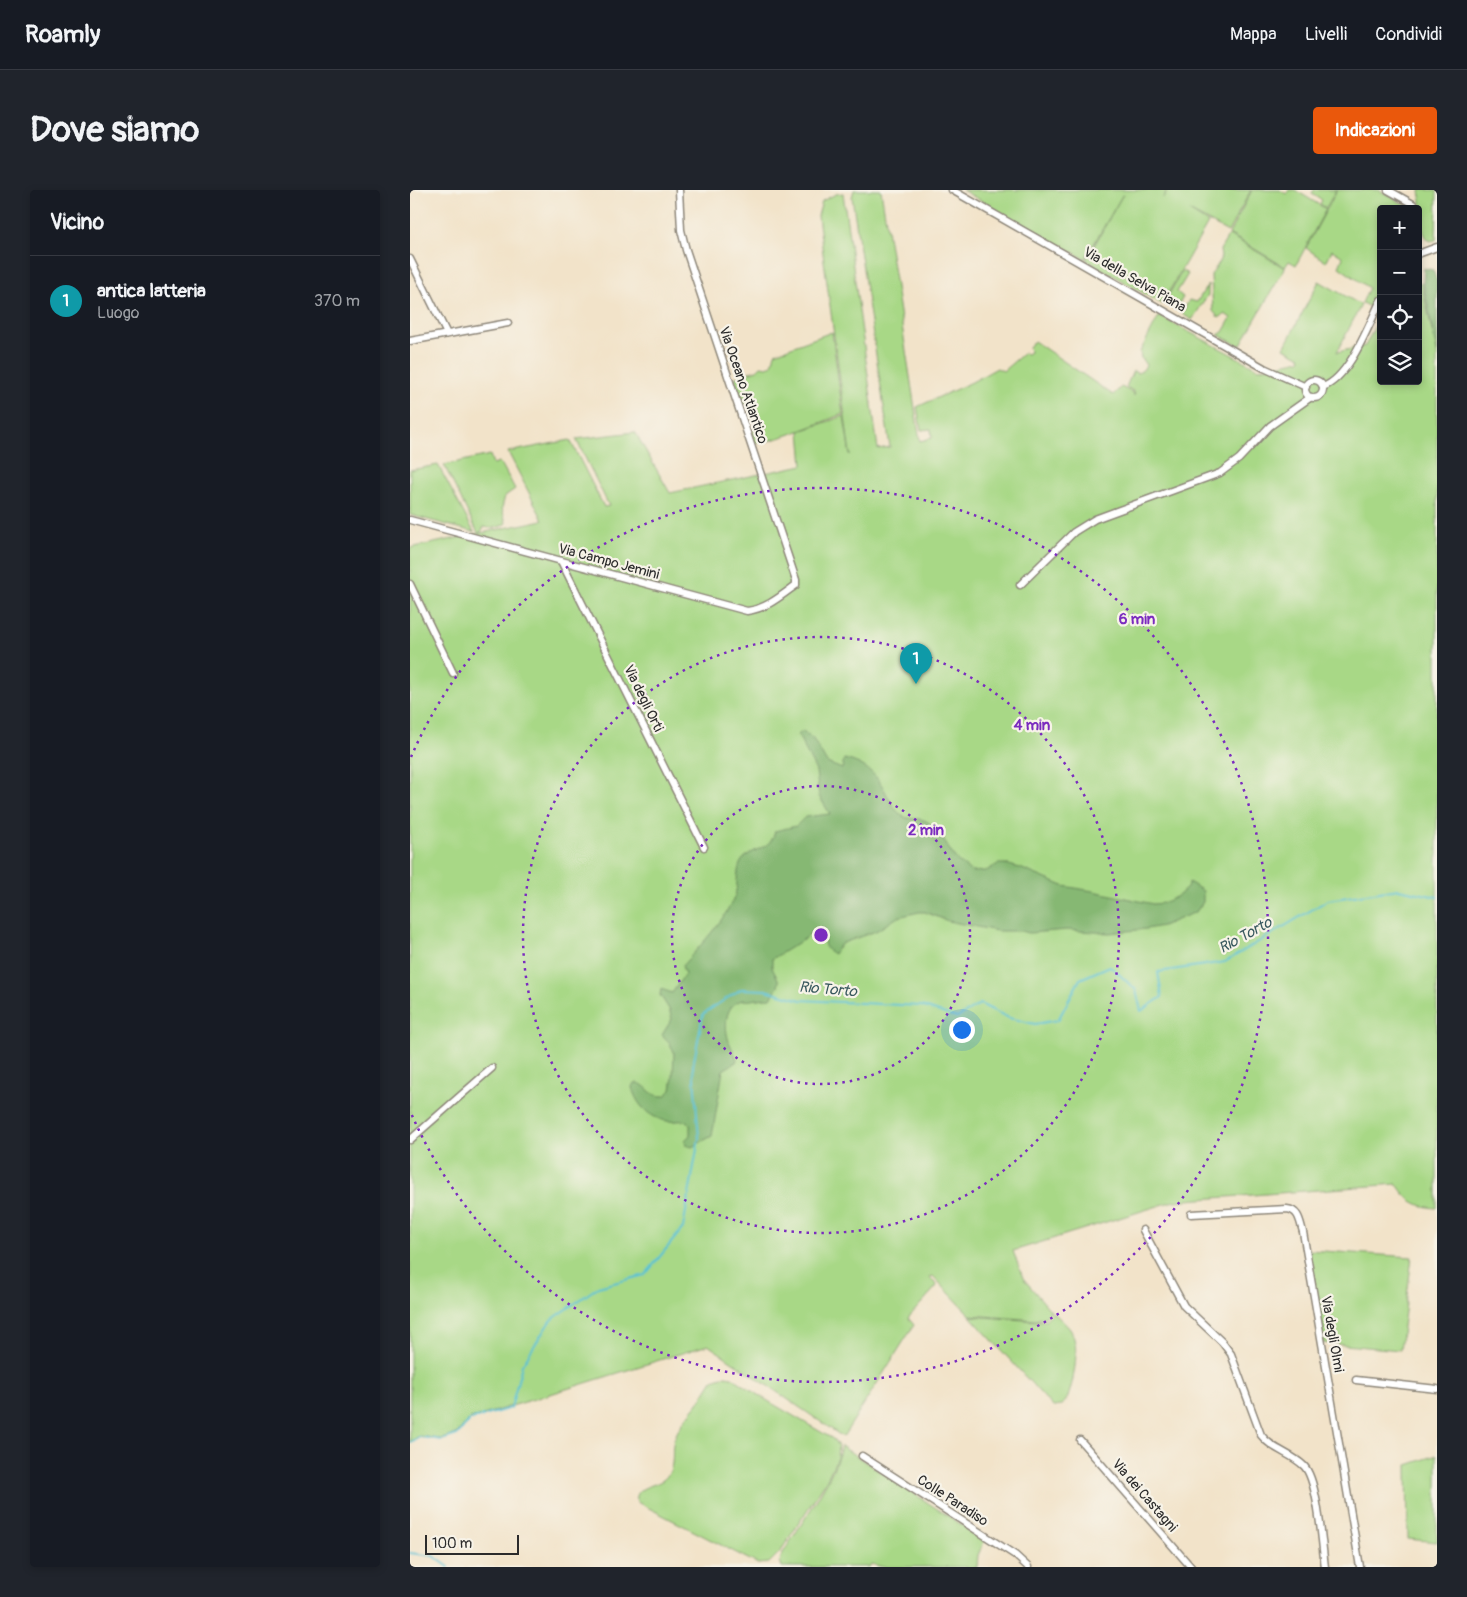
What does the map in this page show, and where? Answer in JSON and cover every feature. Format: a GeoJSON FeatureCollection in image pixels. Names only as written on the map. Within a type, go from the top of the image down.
{"type":"FeatureCollection","features":[{"type":"Feature","properties":{"kind":"street","name":"Via Oceano Atlantico"},"geometry":{"type":"LineString","coordinates":[[679,190],[681,230],[686,250],[796,580],[796,585]]}},
{"type":"Feature","properties":{"kind":"street","name":"Via della Selva Piana"},"geometry":{"type":"LineString","coordinates":[[952,190],[1264,368],[1306,387]]}},
{"type":"Feature","properties":{"kind":"street"},"geometry":{"type":"LineString","coordinates":[[1388,190],[1413,204]]}},
{"type":"Feature","properties":{"kind":"street"},"geometry":{"type":"LineString","coordinates":[[1422,253],[1437,247]]}},
{"type":"Feature","properties":{"kind":"street"},"geometry":{"type":"LineString","coordinates":[[410,259],[447,334]]}},
{"type":"Feature","properties":{"kind":"street"},"geometry":{"type":"LineString","coordinates":[[1323,387],[1338,379],[1346,368],[1377,308]]}},
{"type":"Feature","properties":{"kind":"street"},"geometry":{"type":"LineString","coordinates":[[410,341],[508,323]]}},
{"type":"Feature","properties":{"kind":"street"},"geometry":{"type":"LineString","coordinates":[[1020,585],[1079,528],[1099,517],[1220,473],[1239,459],[1270,426],[1311,398],[1321,395],[1323,387],[1320,382],[1314,380],[1309,382],[1306,387],[1306,393],[1311,398]]}},
{"type":"Feature","properties":{"kind":"street","name":"Via Campo Jemini"},"geometry":{"type":"LineString","coordinates":[[410,520],[747,611],[772,602],[796,585]]}},
{"type":"Feature","properties":{"kind":"street","name":"Via degli Orti"},"geometry":{"type":"LineString","coordinates":[[561,561],[704,847]]}},
{"type":"Feature","properties":{"kind":"street"},"geometry":{"type":"LineString","coordinates":[[410,584],[453,673]]}},
{"type":"Feature","properties":{"kind":"street"},"geometry":{"type":"LineString","coordinates":[[410,1140],[492,1068]]}},
{"type":"Feature","properties":{"kind":"street","name":"Via degli Olmi"},"geometry":{"type":"LineString","coordinates":[[1190,1214],[1287,1208],[1293,1210],[1298,1216],[1303,1232],[1360,1567]]}},
{"type":"Feature","properties":{"kind":"street"},"geometry":{"type":"LineString","coordinates":[[1143,1230],[1184,1306],[1222,1342],[1231,1354],[1261,1435],[1270,1444],[1302,1464],[1309,1472],[1325,1567]]}},
{"type":"Feature","properties":{"kind":"street"},"geometry":{"type":"LineString","coordinates":[[1356,1380],[1437,1389]]}},
{"type":"Feature","properties":{"kind":"street","name":"Via dei Castagni"},"geometry":{"type":"LineString","coordinates":[[1080,1440],[1191,1567]]}},
{"type":"Feature","properties":{"kind":"street","name":"Colle Paradiso"},"geometry":{"type":"LineString","coordinates":[[862,1456],[1015,1555],[1028,1567]]}},
{"type":"Feature","properties":{"kind":"green space"},"geometry":{"type":"Polygon","coordinates":[[[854,190],[881,190],[920,441],[932,438],[931,429],[921,430],[917,407],[972,382],[997,368],[1003,371],[1024,353],[1030,352],[1029,347],[1034,341],[1113,395],[1121,387],[1135,395],[1133,391],[1126,387],[1133,371],[1138,373],[1146,365],[1141,358],[1140,352],[1159,316],[1259,369],[1300,360],[1301,357],[1284,348],[1319,281],[1361,305],[1337,352],[1365,346],[1377,323],[1377,385],[1422,385],[1422,283],[1432,332],[1437,331],[1437,1208],[1424,1206],[1409,1199],[1397,1184],[1174,1201],[1013,1251],[1023,1278],[1051,1311],[1045,1317],[1036,1320],[970,1315],[933,1276],[930,1277],[937,1286],[908,1318],[914,1325],[843,1437],[708,1345],[470,1419],[456,1434],[442,1439],[419,1436],[410,1442],[410,548],[543,520],[508,452],[570,440],[604,507],[609,506],[576,439],[635,432],[670,493],[803,465],[800,431],[844,416],[850,455],[818,216],[822,201],[836,194],[843,193],[878,449],[890,447],[852,197],[854,190]]]}},
{"type":"Feature","properties":{"kind":"green space"},"geometry":{"type":"Polygon","coordinates":[[[962,190],[1167,190],[1163,198],[1168,190],[1251,190],[1228,232],[1189,211],[1208,223],[1162,304],[1086,260],[1123,194],[1085,259],[962,190]]]}},
{"type":"Feature","properties":{"kind":"green space"},"geometry":{"type":"Polygon","coordinates":[[[1252,190],[1280,190],[1286,194],[1289,190],[1295,190],[1326,209],[1296,265],[1289,261],[1285,267],[1229,234],[1252,190]]]}},
{"type":"Feature","properties":{"kind":"green space"},"geometry":{"type":"Polygon","coordinates":[[[1314,190],[1336,190],[1326,208],[1320,204],[1322,200],[1312,193],[1314,190]]]}},
{"type":"Feature","properties":{"kind":"green space"},"geometry":{"type":"Polygon","coordinates":[[[1337,190],[1379,190],[1405,205],[1377,205],[1377,292],[1370,307],[1362,303],[1369,288],[1339,267],[1343,257],[1332,250],[1326,262],[1306,248],[1337,190]]]}},
{"type":"Feature","properties":{"kind":"green space"},"geometry":{"type":"Polygon","coordinates":[[[1420,190],[1437,190],[1436,240],[1430,241],[1423,231],[1420,190]]]}},
{"type":"Feature","properties":{"kind":"green space"},"geometry":{"type":"Polygon","coordinates":[[[1229,235],[1285,268],[1240,346],[1218,335],[1223,332],[1231,318],[1225,314],[1219,318],[1213,311],[1211,275],[1221,257],[1220,250],[1229,235]]]}},
{"type":"Feature","properties":{"kind":"green space"},"geometry":{"type":"Polygon","coordinates":[[[1424,268],[1433,270],[1437,282],[1437,353],[1423,282],[1424,268]]]}},
{"type":"Feature","properties":{"kind":"green space"},"geometry":{"type":"Polygon","coordinates":[[[1182,271],[1188,274],[1177,292],[1183,297],[1176,310],[1164,303],[1182,271]]]}},
{"type":"Feature","properties":{"kind":"green space"},"geometry":{"type":"Polygon","coordinates":[[[1208,284],[1208,295],[1192,320],[1182,314],[1189,300],[1197,302],[1208,284]]]}},
{"type":"Feature","properties":{"kind":"green space"},"geometry":{"type":"Polygon","coordinates":[[[832,332],[843,414],[771,440],[754,442],[752,436],[757,421],[750,413],[748,405],[742,403],[736,390],[735,378],[757,370],[761,366],[767,367],[772,365],[775,353],[832,332]]]}},
{"type":"Feature","properties":{"kind":"green space"},"geometry":{"type":"Polygon","coordinates":[[[490,455],[493,464],[499,462],[502,465],[515,489],[505,496],[502,508],[506,523],[496,528],[484,527],[478,533],[444,465],[490,455]]]}},
{"type":"Feature","properties":{"kind":"green space"},"geometry":{"type":"Polygon","coordinates":[[[438,465],[474,532],[410,515],[410,470],[438,465]]]}},
{"type":"Feature","properties":{"kind":"green space"},"geometry":{"type":"Polygon","coordinates":[[[803,731],[813,739],[827,763],[842,769],[844,759],[859,764],[868,770],[879,781],[900,814],[906,818],[925,820],[932,825],[960,863],[972,872],[986,871],[998,864],[1005,864],[1020,868],[1063,886],[1153,904],[1163,903],[1178,896],[1187,888],[1189,882],[1203,891],[1203,902],[1196,912],[1162,926],[1109,933],[1067,930],[1029,933],[997,931],[948,921],[925,912],[919,912],[898,917],[876,931],[843,943],[834,954],[825,946],[823,929],[814,929],[806,938],[772,959],[772,968],[779,981],[778,987],[771,998],[736,1002],[729,1012],[726,1025],[728,1038],[737,1059],[736,1062],[723,1070],[712,1136],[692,1147],[686,1145],[685,1140],[690,1135],[690,1125],[686,1121],[667,1121],[654,1117],[640,1104],[632,1087],[634,1083],[638,1083],[653,1094],[660,1096],[665,1096],[671,1090],[674,1052],[669,1042],[662,1035],[672,1019],[669,1009],[660,995],[661,989],[672,993],[685,974],[682,966],[726,913],[735,895],[737,876],[742,860],[770,842],[775,831],[796,826],[805,817],[830,814],[819,796],[816,771],[798,735],[803,731]]]}},
{"type":"Feature","properties":{"kind":"green space"},"geometry":{"type":"Polygon","coordinates":[[[1308,1250],[1412,1257],[1400,1350],[1323,1343],[1308,1250]]]}},
{"type":"Feature","properties":{"kind":"green space"},"geometry":{"type":"Polygon","coordinates":[[[1053,1312],[1070,1329],[1076,1353],[1068,1397],[1062,1404],[1053,1407],[970,1316],[1038,1321],[1045,1320],[1053,1312]]]}},
{"type":"Feature","properties":{"kind":"green space"},"geometry":{"type":"Polygon","coordinates":[[[725,1376],[732,1377],[768,1401],[833,1439],[838,1446],[837,1458],[826,1481],[780,1552],[769,1563],[758,1564],[637,1502],[638,1493],[641,1490],[663,1480],[668,1475],[672,1465],[673,1442],[680,1428],[713,1380],[725,1376]]]}},
{"type":"Feature","properties":{"kind":"green space"},"geometry":{"type":"Polygon","coordinates":[[[841,1446],[985,1540],[978,1555],[977,1567],[883,1567],[871,1564],[869,1567],[782,1567],[780,1561],[783,1553],[832,1472],[841,1446]]]}},
{"type":"Feature","properties":{"kind":"green space"},"geometry":{"type":"Polygon","coordinates":[[[1437,1455],[1437,1542],[1408,1539],[1407,1465],[1437,1455]]]}},
{"type":"Feature","properties":{"kind":"waterway","name":"Rio Torto"},"geometry":{"type":"LineString","coordinates":[[410,1443],[419,1437],[442,1440],[457,1435],[470,1420],[511,1408],[522,1365],[550,1321],[598,1287],[645,1275],[683,1228],[699,1138],[693,1066],[703,1014],[741,989],[766,990],[801,1000],[921,1006],[957,1018],[980,1004],[1009,1018],[1035,1024],[1058,1020],[1080,979],[1110,966],[1136,990],[1141,1011],[1162,997],[1158,972],[1225,962],[1328,900],[1399,889],[1437,897]]}},
{"type":"Feature","properties":{"kind":"waterway"},"geometry":{"type":"LineString","coordinates":[[410,1553],[433,1556],[449,1567]]}},
{"type":"Feature","properties":{"kind":"place","name":"antica latteria"},"geometry":{"type":"Point","coordinates":[916,684]}}]}
